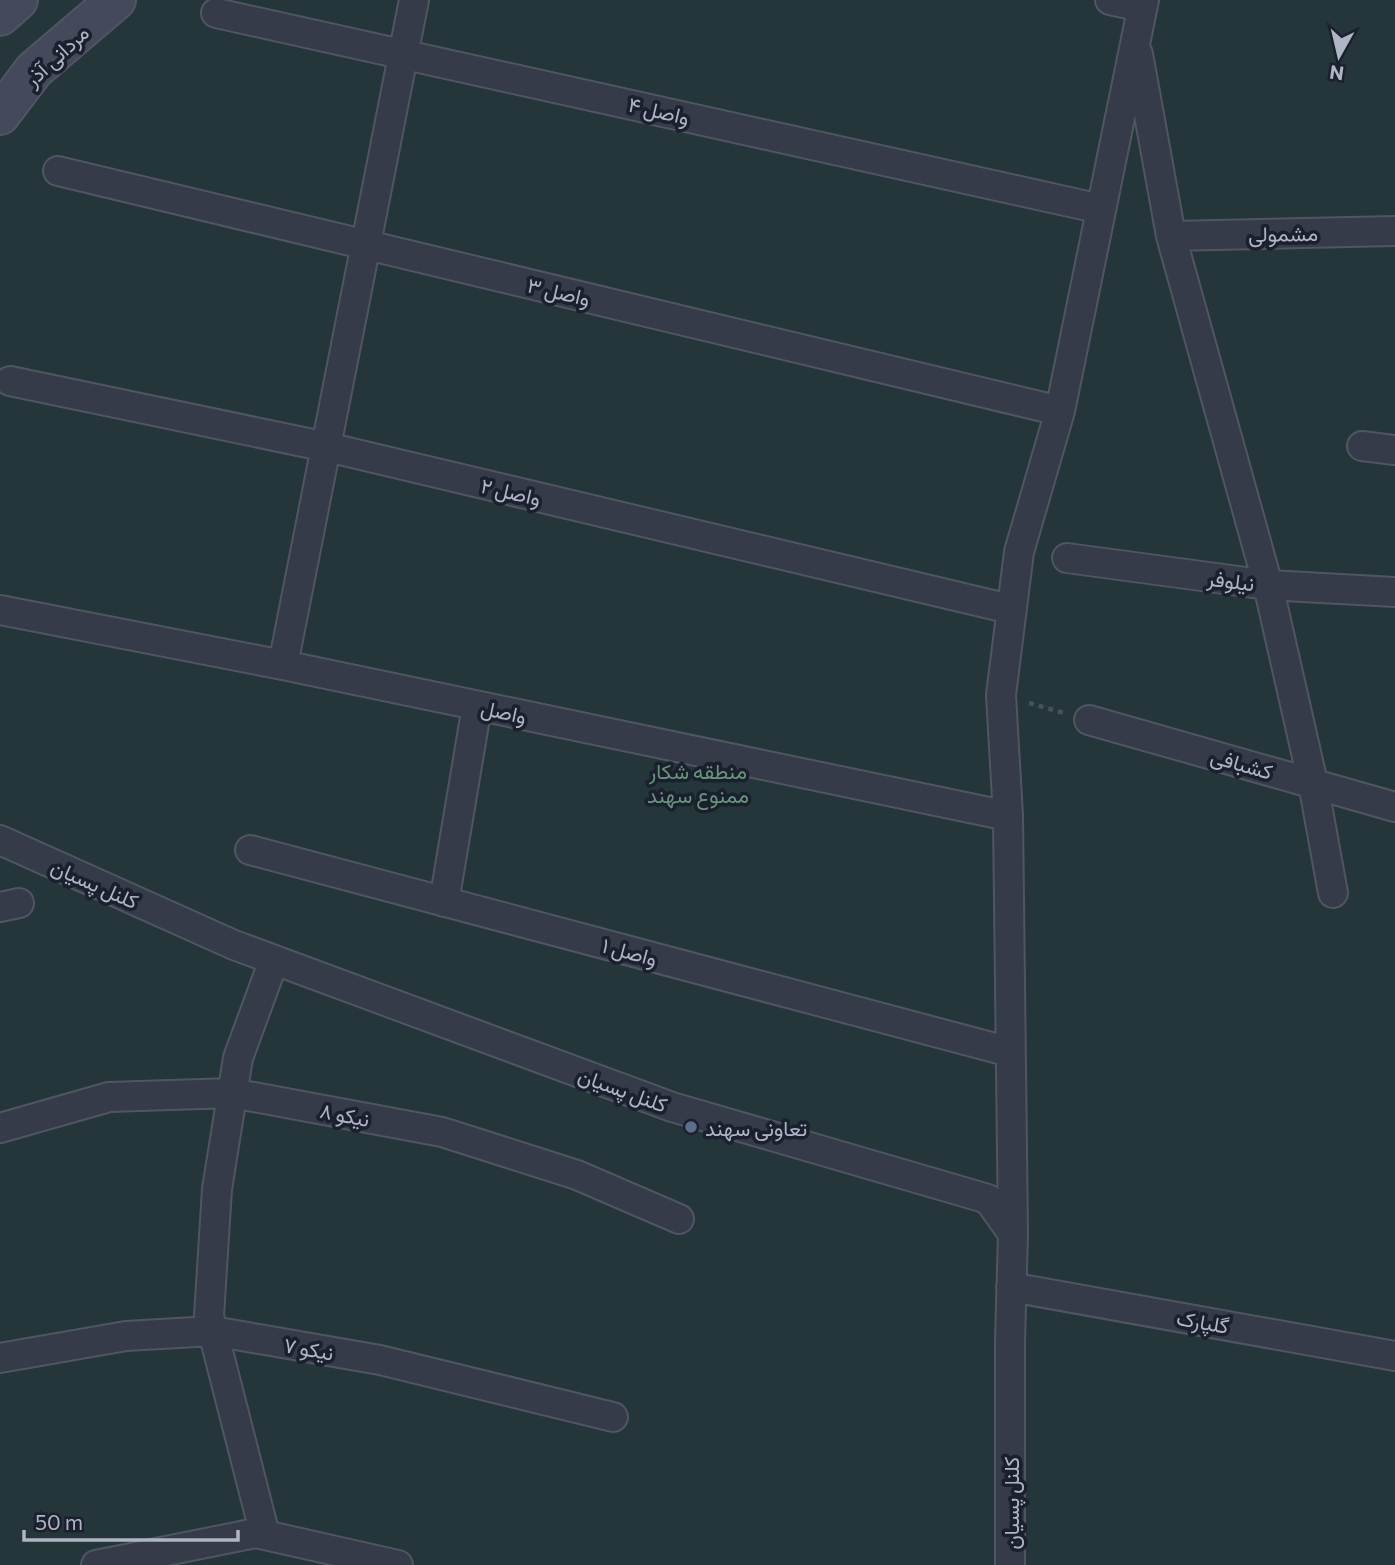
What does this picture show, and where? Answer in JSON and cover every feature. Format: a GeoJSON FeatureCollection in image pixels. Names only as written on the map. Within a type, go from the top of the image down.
{"type":"FeatureCollection","features":[{"type":"Feature","properties":{"kind":"main road"},"geometry":{"type":"LineString","coordinates":[[0,16],[18,0]]}},
{"type":"Feature","properties":{"kind":"main road","name":"مردانی آذر"},"geometry":{"type":"LineString","coordinates":[[0,115],[34,71],[116,0]]}},
{"type":"Feature","properties":{"kind":"street"},"geometry":{"type":"LineString","coordinates":[[283,665],[414,0]]}},
{"type":"Feature","properties":{"kind":"street"},"geometry":{"type":"LineString","coordinates":[[1013,1234],[1008,816],[1001,695],[1019,552],[1060,411],[1143,4],[1110,0]]}},
{"type":"Feature","properties":{"kind":"street","name":"واصل ۴"},"geometry":{"type":"LineString","coordinates":[[216,13],[1101,209]]}},
{"type":"Feature","properties":{"kind":"street"},"geometry":{"type":"LineString","coordinates":[[1135,41],[1171,236],[1268,585],[1313,783],[1333,893]]}},
{"type":"Feature","properties":{"kind":"street","name":"واصل ۳"},"geometry":{"type":"LineString","coordinates":[[58,171],[1060,411]]}},
{"type":"Feature","properties":{"kind":"street","name":"مشمولی"},"geometry":{"type":"LineString","coordinates":[[1171,236],[1395,231]]}},
{"type":"Feature","properties":{"kind":"street","name":"واصل ۲"},"geometry":{"type":"LineString","coordinates":[[10,381],[327,447],[1010,610]]}},
{"type":"Feature","properties":{"kind":"street"},"geometry":{"type":"LineString","coordinates":[[1362,446],[1395,450]]}},
{"type":"Feature","properties":{"kind":"street","name":"نیلوفر"},"geometry":{"type":"LineString","coordinates":[[1067,558],[1268,585],[1395,592]]}},
{"type":"Feature","properties":{"kind":"street","name":"واصل"},"geometry":{"type":"LineString","coordinates":[[0,610],[283,665],[1008,816]]}},
{"type":"Feature","properties":{"kind":"street"},"geometry":{"type":"LineString","coordinates":[[444,902],[477,706]]}},
{"type":"Feature","properties":{"kind":"street","name":"کشبافی"},"geometry":{"type":"LineString","coordinates":[[1089,720],[1395,807]]}},
{"type":"Feature","properties":{"kind":"street","name":"کلنل پسیان"},"geometry":{"type":"LineString","coordinates":[[0,840],[234,946],[672,1107],[988,1199],[1013,1234],[1010,1565]]}},
{"type":"Feature","properties":{"kind":"street","name":"واصل ۱"},"geometry":{"type":"LineString","coordinates":[[250,850],[1010,1052]]}},
{"type":"Feature","properties":{"kind":"street"},"geometry":{"type":"LineString","coordinates":[[265,1535],[209,1316],[217,1189],[238,1058],[274,960]]}},
{"type":"Feature","properties":{"kind":"street","name":"نیکو ۸"},"geometry":{"type":"LineString","coordinates":[[0,1128],[109,1097],[232,1093],[442,1132],[577,1175],[679,1219]]}},
{"type":"Feature","properties":{"kind":"street","name":"گلپارک"},"geometry":{"type":"LineString","coordinates":[[1011,1287],[1395,1356]]}},
{"type":"Feature","properties":{"kind":"street","name":"نیکو ۷"},"geometry":{"type":"LineString","coordinates":[[0,1357],[126,1336],[213,1331],[380,1360],[613,1418]]}},
{"type":"Feature","properties":{"kind":"street"},"geometry":{"type":"LineString","coordinates":[[96,1565],[256,1533],[398,1565]]}},
{"type":"Feature","properties":{"kind":"path"},"geometry":{"type":"LineString","coordinates":[[1001,695],[1089,720]]}},
{"type":"Feature","properties":{"kind":"green space","name":"منطقه شکار ممنوع سهند"},"geometry":{"type":"Polygon","coordinates":[[[0,0],[1395,0],[1395,1565],[0,1565],[0,0]]]}},
{"type":"Feature","properties":{"kind":"place","name":"تعاونی سهند"},"geometry":{"type":"Point","coordinates":[691,1127]}}]}
